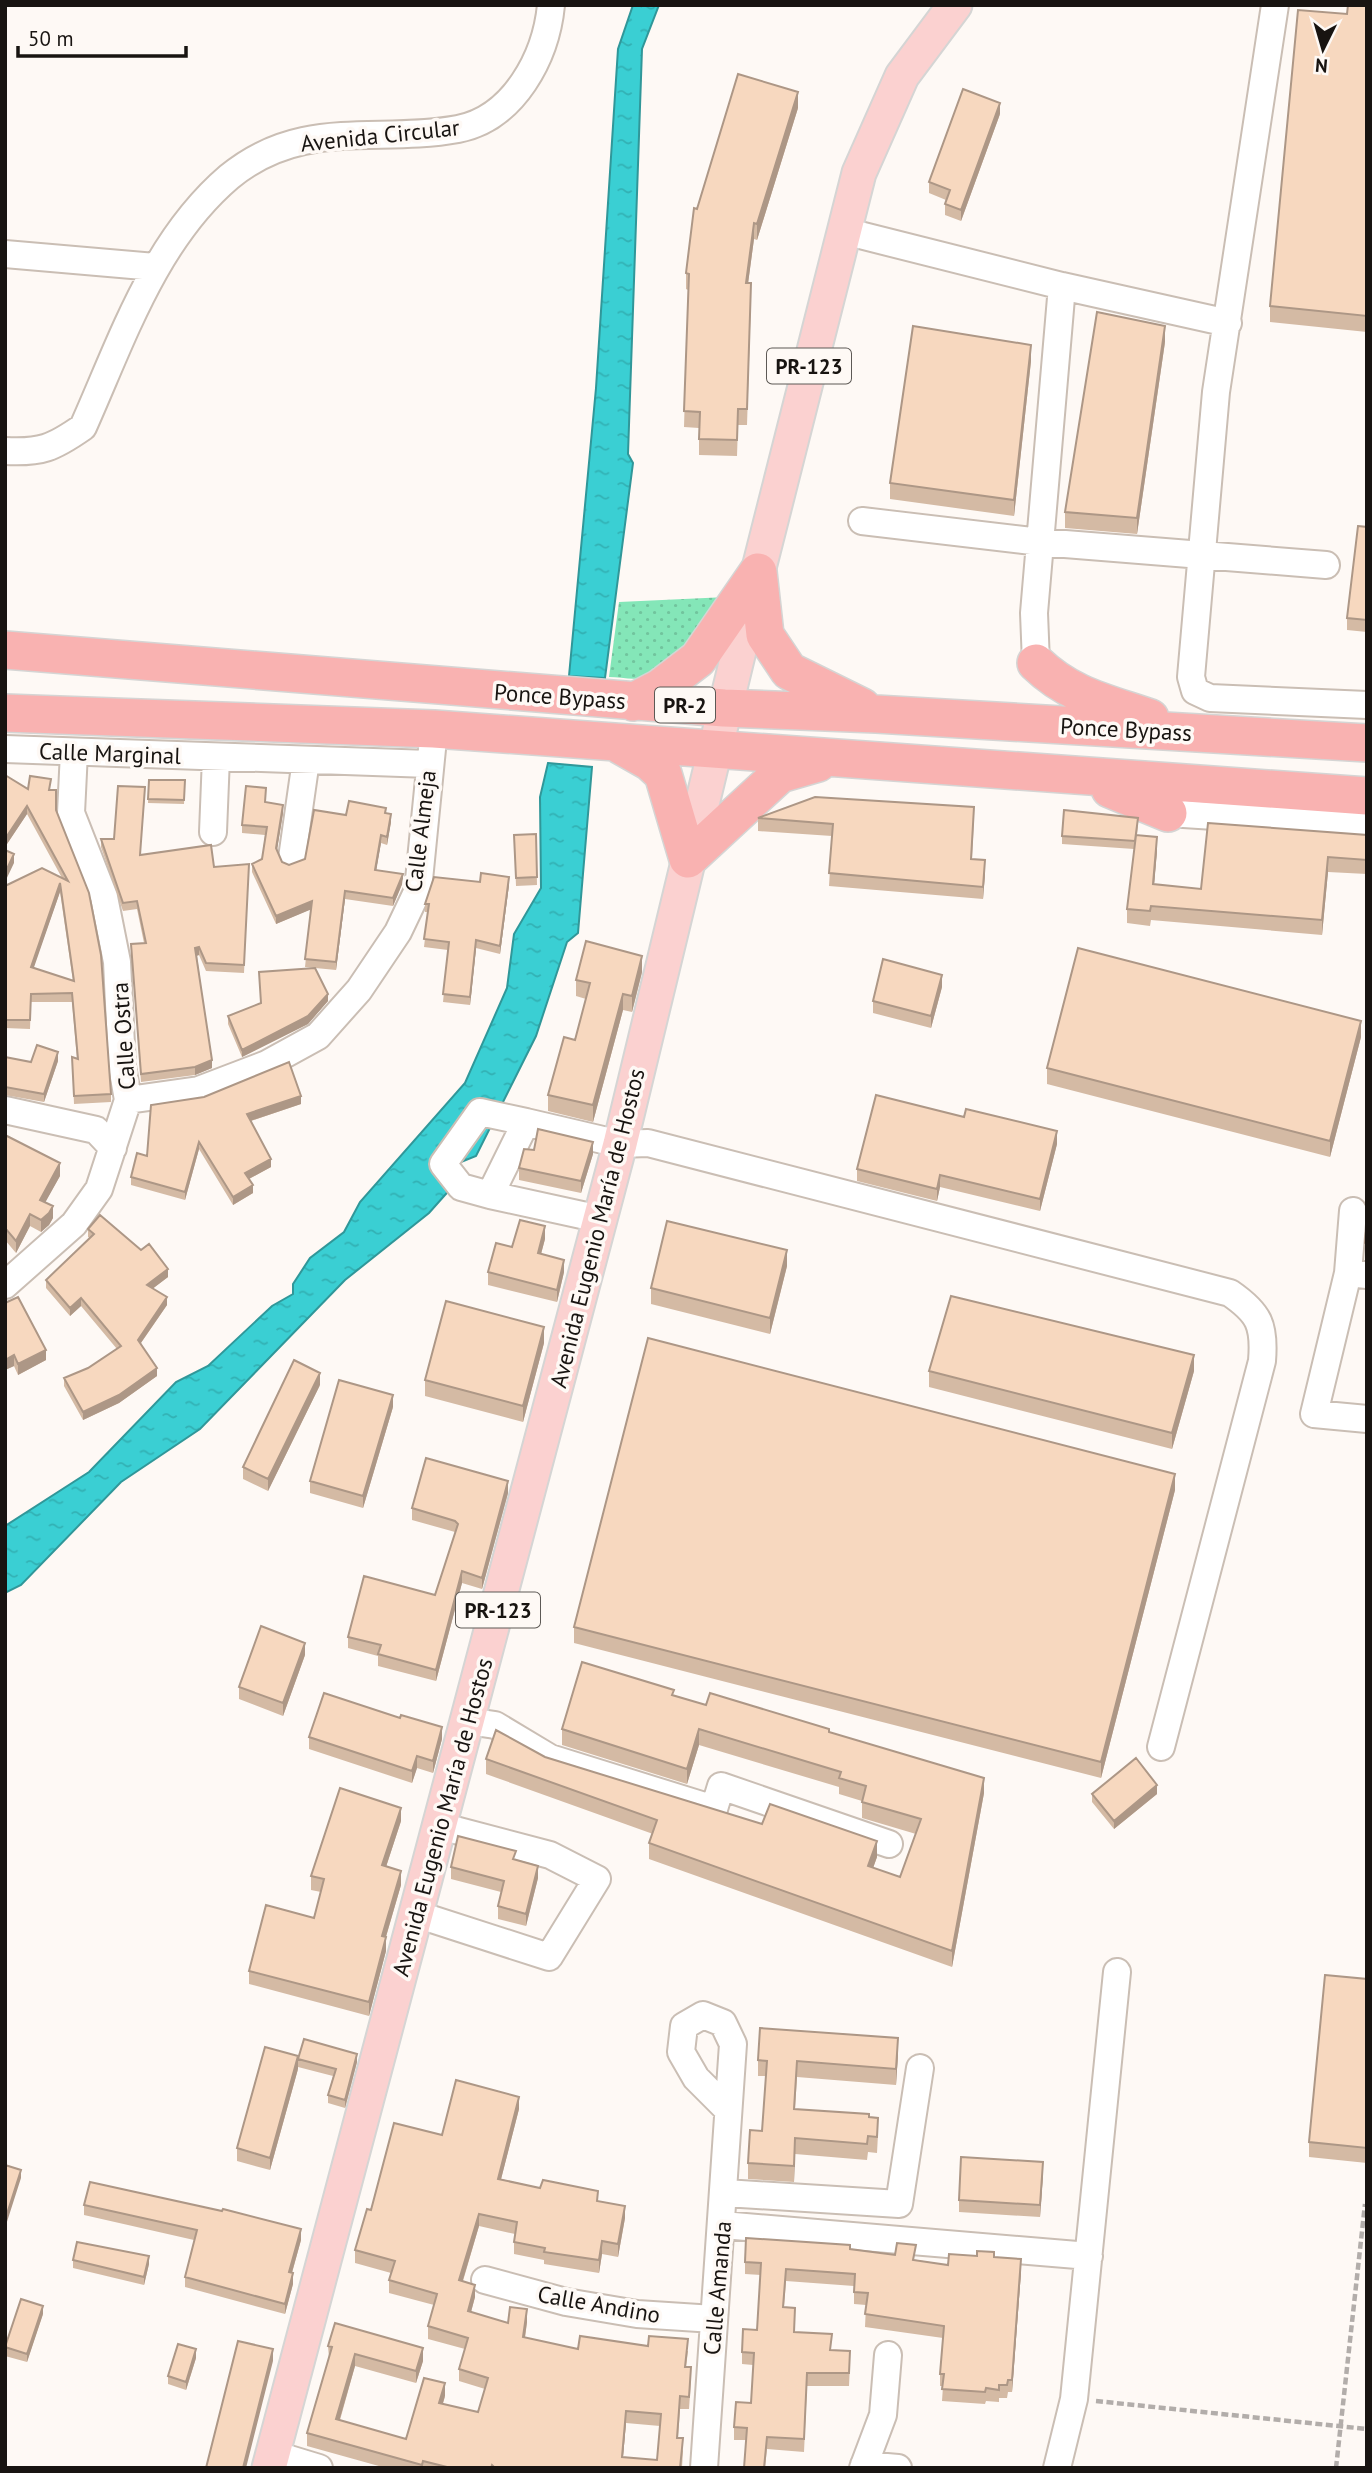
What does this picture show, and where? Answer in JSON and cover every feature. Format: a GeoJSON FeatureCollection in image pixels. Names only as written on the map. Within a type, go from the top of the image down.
{"type":"FeatureCollection","features":[{"type":"Feature","properties":{"kind":"highway"},"geometry":{"type":"LineString","coordinates":[[633,702],[660,688],[698,659],[758,572]]}},
{"type":"Feature","properties":{"kind":"highway"},"geometry":{"type":"LineString","coordinates":[[758,572],[765,635],[789,671],[876,714]]}},
{"type":"Feature","properties":{"kind":"highway","name":"Ponce Bypass"},"geometry":{"type":"LineString","coordinates":[[5,650],[633,702],[1367,743]]}},
{"type":"Feature","properties":{"kind":"highway"},"geometry":{"type":"LineString","coordinates":[[1036,663],[1056,682],[1085,697],[1195,733]]}},
{"type":"Feature","properties":{"kind":"highway","name":"Ponce Bypass"},"geometry":{"type":"LineString","coordinates":[[5,713],[432,747],[612,741],[1084,778],[1367,796]]}},
{"type":"Feature","properties":{"kind":"highway"},"geometry":{"type":"LineString","coordinates":[[612,741],[650,762],[663,774],[688,859],[780,774],[834,758]]}},
{"type":"Feature","properties":{"kind":"highway"},"geometry":{"type":"LineString","coordinates":[[1084,778],[1168,813]]}},
{"type":"Feature","properties":{"kind":"main road","name":"Avenida Eugenio María de Hostos"},"geometry":{"type":"LineString","coordinates":[[271,2461],[620,1144],[724,708],[859,173],[902,76],[955,5]]}},
{"type":"Feature","properties":{"kind":"street","name":"Avenida Circular"},"geometry":{"type":"LineString","coordinates":[[5,451],[37,453],[60,443],[83,428],[155,267],[195,211],[231,176],[276,147],[348,133],[461,128],[489,116],[515,94],[531,72],[541,52],[551,5]]}},
{"type":"Feature","properties":{"kind":"street"},"geometry":{"type":"LineString","coordinates":[[1275,5],[1216,392],[1191,677],[1195,691],[1210,698],[1367,705]]}},
{"type":"Feature","properties":{"kind":"street"},"geometry":{"type":"LineString","coordinates":[[844,231],[1062,286],[1228,323]]}},
{"type":"Feature","properties":{"kind":"street"},"geometry":{"type":"LineString","coordinates":[[5,254],[155,267]]}},
{"type":"Feature","properties":{"kind":"street"},"geometry":{"type":"LineString","coordinates":[[1036,663],[1034,612],[1062,286]]}},
{"type":"Feature","properties":{"kind":"street"},"geometry":{"type":"LineString","coordinates":[[862,521],[1040,542],[1326,565]]}},
{"type":"Feature","properties":{"kind":"street","name":"Calle Marginal"},"geometry":{"type":"LineString","coordinates":[[5,749],[306,760],[432,747]]}},
{"type":"Feature","properties":{"kind":"street","name":"Calle Almeja"},"geometry":{"type":"LineString","coordinates":[[128,1100],[199,1090],[267,1065],[318,1036],[359,990],[398,932],[418,890],[432,747]]}},
{"type":"Feature","properties":{"kind":"street","name":"Calle Ostra"},"geometry":{"type":"LineString","coordinates":[[5,1285],[74,1224],[99,1189],[128,1100],[122,1066],[117,962],[104,897],[71,813],[74,752]]}},
{"type":"Feature","properties":{"kind":"street"},"geometry":{"type":"LineString","coordinates":[[213,832],[216,757]]}},
{"type":"Feature","properties":{"kind":"street"},"geometry":{"type":"LineString","coordinates":[[292,858],[306,760]]}},
{"type":"Feature","properties":{"kind":"street"},"geometry":{"type":"LineString","coordinates":[[1168,813],[1367,826]]}},
{"type":"Feature","properties":{"kind":"street"},"geometry":{"type":"LineString","coordinates":[[5,1110],[96,1130],[113,1148]]}},
{"type":"Feature","properties":{"kind":"street"},"geometry":{"type":"LineString","coordinates":[[600,1219],[461,1187],[443,1164],[480,1112],[620,1144],[648,1143],[1230,1293],[1253,1308],[1264,1335],[1262,1361],[1161,1747]]}},
{"type":"Feature","properties":{"kind":"street"},"geometry":{"type":"LineString","coordinates":[[490,1195],[526,1122]]}},
{"type":"Feature","properties":{"kind":"street"},"geometry":{"type":"LineString","coordinates":[[1353,1211],[1358,1274],[1314,1414],[1367,1419]]}},
{"type":"Feature","properties":{"kind":"street"},"geometry":{"type":"LineString","coordinates":[[468,1721],[495,1725],[550,1758],[714,1810],[721,1786],[890,1844]]}},
{"type":"Feature","properties":{"kind":"street"},"geometry":{"type":"LineString","coordinates":[[416,1914],[549,1957],[597,1879],[550,1855],[440,1826]]}},
{"type":"Feature","properties":{"kind":"street"},"geometry":{"type":"LineString","coordinates":[[1057,2468],[1074,2399],[1116,1972]]}},
{"type":"Feature","properties":{"kind":"street"},"geometry":{"type":"LineString","coordinates":[[725,2193],[899,2204],[920,2067]]}},
{"type":"Feature","properties":{"kind":"street","name":"Calle Amanda"},"geometry":{"type":"LineString","coordinates":[[704,2468],[725,2193],[727,2109]]}},
{"type":"Feature","properties":{"kind":"street"},"geometry":{"type":"LineString","coordinates":[[722,2225],[1089,2256]]}},
{"type":"Feature","properties":{"kind":"street","name":"Calle Andino"},"geometry":{"type":"LineString","coordinates":[[485,2280],[566,2302],[637,2314],[714,2319]]}},
{"type":"Feature","properties":{"kind":"street"},"geometry":{"type":"LineString","coordinates":[[888,2355],[883,2415],[863,2466],[898,2468]]}},
{"type":"Feature","properties":{"kind":"street"},"geometry":{"type":"LineString","coordinates":[[271,2461],[319,2468]]}},
{"type":"Feature","properties":{"kind":"path"},"geometry":{"type":"LineString","coordinates":[[1336,2468],[1365,2204]]}},
{"type":"Feature","properties":{"kind":"path"},"geometry":{"type":"LineString","coordinates":[[1074,2399],[1367,2429]]}},
{"type":"Feature","properties":{"kind":"green space"},"geometry":{"type":"Polygon","coordinates":[[[727,597],[701,633],[667,666],[642,678],[609,677],[619,602],[727,597]]]}},
{"type":"Feature","properties":{"kind":"water"},"geometry":{"type":"Polygon","coordinates":[[[633,5],[659,5],[642,49],[628,454],[633,463],[605,678],[569,676],[596,388],[618,49],[633,5]]]}},
{"type":"Feature","properties":{"kind":"water"},"geometry":{"type":"Polygon","coordinates":[[[548,763],[592,767],[578,933],[567,942],[536,1036],[476,1156],[456,1164],[453,1186],[429,1213],[345,1280],[200,1429],[121,1482],[21,1585],[5,1593],[5,1526],[89,1472],[176,1382],[208,1366],[272,1306],[293,1294],[293,1284],[310,1258],[344,1232],[360,1202],[465,1083],[507,988],[514,934],[541,888],[540,797],[548,763]]]}},
{"type":"Feature","properties":{"kind":"building"},"geometry":{"type":"Polygon","coordinates":[[[1348,5],[1367,5],[1367,316],[1270,306],[1298,10],[1347,14],[1348,5]]]}},
{"type":"Feature","properties":{"kind":"building"},"geometry":{"type":"Polygon","coordinates":[[[738,74],[798,92],[757,224],[754,223],[746,283],[751,283],[747,409],[738,409],[737,440],[699,439],[700,412],[684,411],[689,274],[686,273],[694,208],[697,209],[738,74]]]}},
{"type":"Feature","properties":{"kind":"building"},"geometry":{"type":"Polygon","coordinates":[[[963,89],[1000,103],[961,210],[945,204],[950,190],[929,182],[963,89]]]}},
{"type":"Feature","properties":{"kind":"building"},"geometry":{"type":"Polygon","coordinates":[[[1097,312],[1165,326],[1137,518],[1065,512],[1097,312]]]}},
{"type":"Feature","properties":{"kind":"building"},"geometry":{"type":"Polygon","coordinates":[[[913,326],[1031,345],[1014,500],[890,483],[913,326]]]}},
{"type":"Feature","properties":{"kind":"building"},"geometry":{"type":"Polygon","coordinates":[[[1358,526],[1367,527],[1367,620],[1347,618],[1358,526]]]}},
{"type":"Feature","properties":{"kind":"building"},"geometry":{"type":"Polygon","coordinates":[[[5,775],[28,789],[30,776],[51,779],[49,790],[56,790],[56,810],[89,893],[101,955],[111,1094],[74,1096],[72,1057],[78,1059],[72,993],[31,994],[30,1020],[5,1020],[5,886],[42,868],[68,881],[27,806],[5,839],[5,775]],[[60,883],[31,967],[74,981],[60,883]]]}},
{"type":"Feature","properties":{"kind":"building"},"geometry":{"type":"Polygon","coordinates":[[[149,780],[185,780],[184,800],[148,799],[149,780]]]}},
{"type":"Feature","properties":{"kind":"building"},"geometry":{"type":"Polygon","coordinates":[[[118,786],[145,787],[140,855],[211,845],[214,867],[249,864],[244,965],[206,963],[199,947],[195,948],[212,1060],[195,1067],[141,1074],[131,944],[146,943],[137,901],[123,903],[101,839],[114,839],[118,786]]]}},
{"type":"Feature","properties":{"kind":"building"},"geometry":{"type":"Polygon","coordinates":[[[246,786],[266,788],[265,802],[283,805],[276,848],[282,862],[289,865],[305,859],[314,810],[346,815],[349,801],[386,808],[385,813],[391,814],[387,837],[381,835],[375,870],[403,874],[393,898],[345,891],[336,962],[305,959],[312,901],[276,916],[252,864],[262,859],[267,827],[242,825],[246,786]]]}},
{"type":"Feature","properties":{"kind":"building"},"geometry":{"type":"Polygon","coordinates":[[[815,797],[974,807],[971,859],[985,860],[983,887],[829,873],[833,824],[758,818],[815,797]]]}},
{"type":"Feature","properties":{"kind":"building"},"geometry":{"type":"Polygon","coordinates":[[[1064,810],[1138,818],[1135,841],[1062,836],[1064,810]]]}},
{"type":"Feature","properties":{"kind":"building"},"geometry":{"type":"Polygon","coordinates":[[[1208,823],[1367,835],[1367,860],[1328,857],[1322,920],[1151,906],[1150,911],[1127,909],[1136,835],[1157,837],[1153,884],[1201,889],[1208,823]]]}},
{"type":"Feature","properties":{"kind":"building"},"geometry":{"type":"Polygon","coordinates":[[[536,834],[537,877],[516,878],[514,835],[536,834]]]}},
{"type":"Feature","properties":{"kind":"building"},"geometry":{"type":"Polygon","coordinates":[[[5,850],[14,854],[5,873],[5,850]]]}},
{"type":"Feature","properties":{"kind":"building"},"geometry":{"type":"Polygon","coordinates":[[[481,873],[509,877],[500,946],[476,940],[470,997],[443,994],[449,942],[424,939],[429,904],[425,904],[434,877],[480,882],[481,873]]]}},
{"type":"Feature","properties":{"kind":"building"},"geometry":{"type":"Polygon","coordinates":[[[586,941],[642,956],[632,996],[623,994],[593,1105],[548,1095],[564,1037],[575,1040],[590,983],[576,980],[586,941]]]}},
{"type":"Feature","properties":{"kind":"building"},"geometry":{"type":"Polygon","coordinates":[[[1078,948],[1361,1021],[1330,1141],[1047,1068],[1078,948]]]}},
{"type":"Feature","properties":{"kind":"building"},"geometry":{"type":"Polygon","coordinates":[[[883,959],[942,975],[931,1016],[873,1001],[883,959]]]}},
{"type":"Feature","properties":{"kind":"building"},"geometry":{"type":"Polygon","coordinates":[[[315,968],[328,994],[308,1016],[242,1050],[228,1016],[261,1003],[259,972],[315,968]]]}},
{"type":"Feature","properties":{"kind":"building"},"geometry":{"type":"Polygon","coordinates":[[[37,1045],[58,1052],[44,1094],[5,1087],[5,1057],[31,1062],[37,1045]]]}},
{"type":"Feature","properties":{"kind":"building"},"geometry":{"type":"Polygon","coordinates":[[[289,1062],[301,1096],[247,1114],[271,1159],[245,1173],[253,1185],[233,1197],[199,1142],[185,1192],[131,1177],[137,1153],[147,1156],[151,1105],[204,1097],[289,1062]]]}},
{"type":"Feature","properties":{"kind":"building"},"geometry":{"type":"Polygon","coordinates":[[[876,1095],[964,1117],[966,1109],[1057,1131],[1040,1199],[940,1175],[937,1189],[857,1169],[876,1095]]]}},
{"type":"Feature","properties":{"kind":"building"},"geometry":{"type":"Polygon","coordinates":[[[538,1129],[593,1142],[581,1181],[519,1168],[524,1149],[534,1150],[538,1129]]]}},
{"type":"Feature","properties":{"kind":"building"},"geometry":{"type":"Polygon","coordinates":[[[5,1135],[60,1163],[40,1200],[53,1206],[41,1220],[30,1214],[16,1241],[5,1228],[5,1135]]]}},
{"type":"Feature","properties":{"kind":"building"},"geometry":{"type":"Polygon","coordinates":[[[100,1215],[141,1250],[149,1244],[168,1269],[147,1285],[167,1297],[138,1340],[157,1368],[119,1395],[83,1412],[64,1378],[88,1368],[121,1346],[81,1298],[70,1308],[46,1280],[94,1234],[88,1229],[100,1215]]]}},
{"type":"Feature","properties":{"kind":"building"},"geometry":{"type":"Polygon","coordinates":[[[520,1220],[545,1226],[538,1253],[564,1260],[557,1290],[488,1272],[496,1243],[512,1247],[520,1220]]]}},
{"type":"Feature","properties":{"kind":"building"},"geometry":{"type":"Polygon","coordinates":[[[667,1221],[787,1250],[770,1318],[651,1288],[667,1221]]]}},
{"type":"Feature","properties":{"kind":"building"},"geometry":{"type":"Polygon","coordinates":[[[951,1296],[1194,1355],[1172,1433],[929,1371],[951,1296]]]}},
{"type":"Feature","properties":{"kind":"building"},"geometry":{"type":"Polygon","coordinates":[[[18,1297],[46,1350],[18,1364],[14,1355],[5,1360],[5,1303],[18,1297]]]}},
{"type":"Feature","properties":{"kind":"building"},"geometry":{"type":"Polygon","coordinates":[[[446,1301],[544,1327],[523,1406],[425,1380],[446,1301]]]}},
{"type":"Feature","properties":{"kind":"building"},"geometry":{"type":"Polygon","coordinates":[[[648,1338],[1175,1474],[1101,1762],[574,1627],[648,1338]]]}},
{"type":"Feature","properties":{"kind":"building"},"geometry":{"type":"Polygon","coordinates":[[[294,1360],[320,1373],[268,1479],[243,1467],[294,1360]]]}},
{"type":"Feature","properties":{"kind":"building"},"geometry":{"type":"Polygon","coordinates":[[[339,1380],[393,1395],[363,1496],[310,1481],[339,1380]]]}},
{"type":"Feature","properties":{"kind":"building"},"geometry":{"type":"Polygon","coordinates":[[[426,1458],[508,1481],[482,1578],[462,1571],[436,1670],[378,1654],[381,1645],[348,1637],[364,1576],[435,1595],[458,1524],[412,1508],[426,1458]]]}},
{"type":"Feature","properties":{"kind":"building"},"geometry":{"type":"Polygon","coordinates":[[[261,1626],[305,1643],[283,1703],[239,1687],[261,1626]]]}},
{"type":"Feature","properties":{"kind":"building"},"geometry":{"type":"Polygon","coordinates":[[[582,1662],[674,1690],[672,1695],[706,1705],[710,1693],[984,1778],[952,1951],[649,1843],[657,1820],[486,1759],[496,1730],[545,1757],[762,1824],[770,1804],[877,1841],[868,1866],[900,1877],[921,1819],[862,1802],[866,1786],[839,1778],[841,1772],[699,1729],[687,1769],[562,1729],[582,1662]]]}},
{"type":"Feature","properties":{"kind":"building"},"geometry":{"type":"Polygon","coordinates":[[[324,1693],[400,1718],[401,1715],[442,1727],[433,1761],[417,1756],[412,1771],[309,1737],[324,1693]]]}},
{"type":"Feature","properties":{"kind":"building"},"geometry":{"type":"Polygon","coordinates":[[[1136,1758],[1157,1785],[1114,1821],[1092,1794],[1136,1758]]]}},
{"type":"Feature","properties":{"kind":"building"},"geometry":{"type":"Polygon","coordinates":[[[340,1788],[401,1808],[382,1865],[401,1871],[382,1936],[386,1937],[369,2002],[249,1971],[266,1905],[314,1918],[324,1879],[311,1876],[340,1788]]]}},
{"type":"Feature","properties":{"kind":"building"},"geometry":{"type":"Polygon","coordinates":[[[458,1836],[516,1851],[513,1859],[538,1866],[526,1914],[498,1906],[504,1881],[451,1867],[458,1836]]]}},
{"type":"Feature","properties":{"kind":"building"},"geometry":{"type":"Polygon","coordinates":[[[1325,1975],[1367,1979],[1367,2148],[1309,2142],[1325,1975]]]}},
{"type":"Feature","properties":{"kind":"building"},"geometry":{"type":"Polygon","coordinates":[[[760,2028],[898,2038],[896,2069],[797,2061],[794,2109],[869,2114],[869,2117],[878,2118],[877,2137],[868,2136],[867,2144],[795,2138],[794,2166],[748,2163],[750,2130],[762,2131],[767,2061],[758,2060],[760,2028]]]}},
{"type":"Feature","properties":{"kind":"building"},"geometry":{"type":"Polygon","coordinates":[[[304,2039],[357,2054],[345,2100],[328,2095],[336,2069],[298,2059],[304,2039]]]}},
{"type":"Feature","properties":{"kind":"building"},"geometry":{"type":"Polygon","coordinates":[[[265,2047],[298,2056],[270,2158],[237,2148],[265,2047]]]}},
{"type":"Feature","properties":{"kind":"building"},"geometry":{"type":"Polygon","coordinates":[[[456,2080],[519,2097],[498,2179],[540,2188],[543,2180],[598,2191],[597,2201],[625,2206],[618,2244],[602,2241],[599,2260],[544,2252],[545,2248],[514,2242],[517,2222],[479,2214],[459,2280],[475,2285],[468,2311],[508,2323],[510,2307],[527,2309],[523,2337],[578,2349],[580,2336],[648,2346],[649,2336],[688,2339],[685,2367],[691,2367],[689,2397],[680,2396],[677,2438],[683,2438],[680,2468],[495,2468],[492,2465],[491,2468],[451,2468],[423,2461],[422,2465],[307,2433],[332,2347],[328,2346],[335,2323],[423,2348],[416,2371],[355,2354],[336,2419],[406,2439],[424,2378],[445,2383],[439,2403],[478,2412],[488,2378],[459,2369],[468,2338],[428,2326],[437,2294],[389,2280],[395,2261],[355,2250],[367,2209],[371,2210],[394,2123],[442,2135],[456,2080]],[[626,2411],[622,2457],[657,2460],[661,2414],[626,2411]]]}},
{"type":"Feature","properties":{"kind":"building"},"geometry":{"type":"Polygon","coordinates":[[[961,2157],[1043,2162],[1040,2205],[959,2200],[961,2157]]]}},
{"type":"Feature","properties":{"kind":"building"},"geometry":{"type":"Polygon","coordinates":[[[5,2165],[21,2170],[5,2220],[5,2165]]]}},
{"type":"Feature","properties":{"kind":"building"},"geometry":{"type":"Polygon","coordinates":[[[90,2182],[222,2211],[223,2209],[301,2229],[289,2272],[293,2273],[285,2304],[185,2277],[197,2230],[84,2205],[90,2182]]]}},
{"type":"Feature","properties":{"kind":"building"},"geometry":{"type":"Polygon","coordinates":[[[746,2238],[850,2245],[850,2249],[895,2255],[897,2243],[916,2245],[913,2260],[948,2265],[949,2254],[977,2256],[977,2251],[994,2252],[994,2257],[1021,2259],[1012,2380],[1008,2380],[1007,2385],[999,2385],[999,2390],[986,2388],[985,2392],[942,2389],[944,2374],[940,2374],[944,2326],[865,2314],[868,2293],[854,2292],[855,2274],[786,2269],[783,2307],[795,2308],[794,2332],[832,2334],[830,2350],[850,2351],[849,2373],[807,2373],[804,2439],[767,2437],[764,2468],[744,2468],[747,2428],[734,2427],[736,2402],[751,2403],[754,2353],[742,2352],[743,2329],[757,2330],[761,2263],[745,2262],[746,2238]]]}},
{"type":"Feature","properties":{"kind":"building"},"geometry":{"type":"Polygon","coordinates":[[[77,2242],[149,2256],[144,2277],[73,2260],[77,2242]]]}},
{"type":"Feature","properties":{"kind":"building"},"geometry":{"type":"Polygon","coordinates":[[[21,2299],[43,2306],[27,2354],[5,2347],[21,2299]]]}},
{"type":"Feature","properties":{"kind":"building"},"geometry":{"type":"Polygon","coordinates":[[[238,2341],[273,2349],[243,2468],[206,2468],[238,2341]]]}},
{"type":"Feature","properties":{"kind":"building"},"geometry":{"type":"Polygon","coordinates":[[[178,2344],[196,2349],[186,2382],[168,2376],[178,2344]]]}}]}
